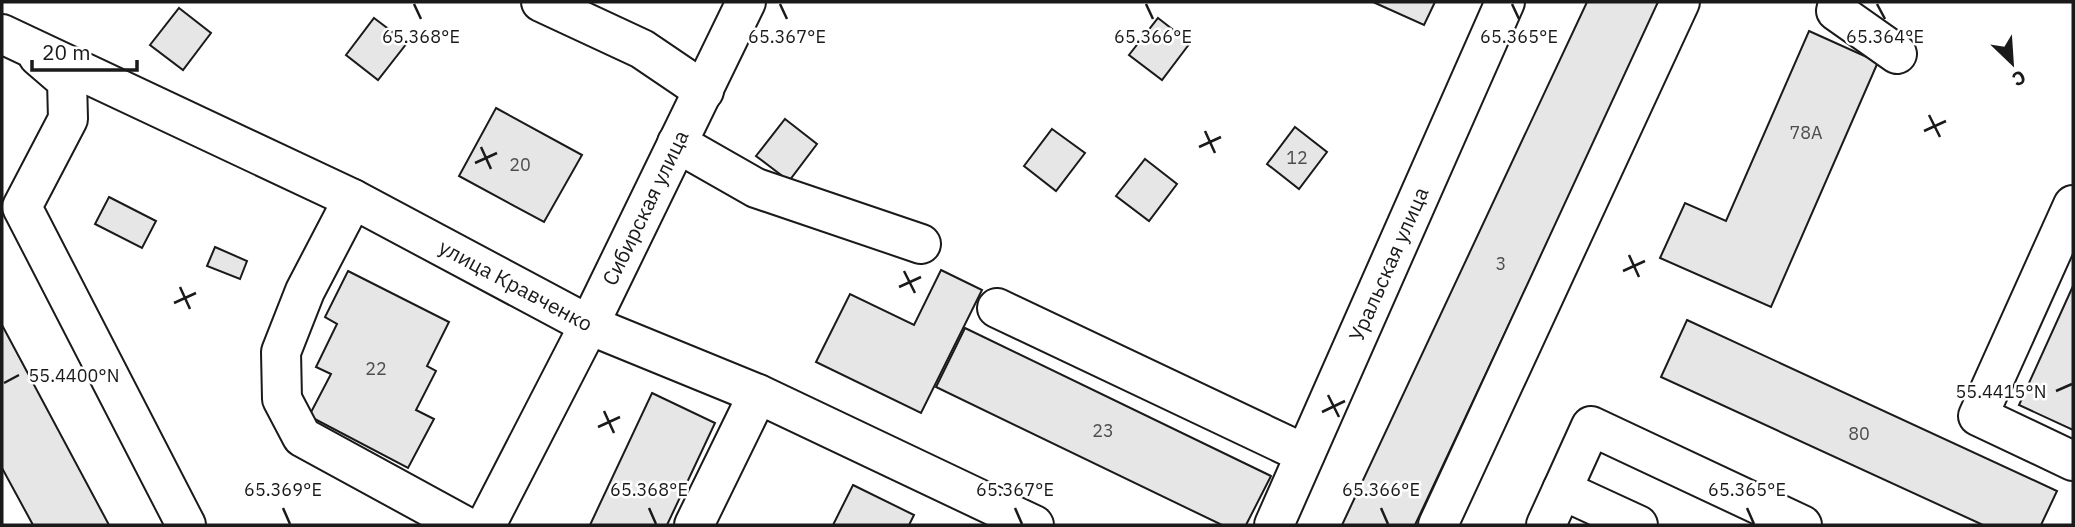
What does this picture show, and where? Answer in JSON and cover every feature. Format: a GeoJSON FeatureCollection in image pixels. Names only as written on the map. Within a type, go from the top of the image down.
{"type":"FeatureCollection","features":[{"type":"Feature","properties":{"kind":"street"},"geometry":{"type":"LineString","coordinates":[[541,2],[600,14],[642,49],[704,91]]}},
{"type":"Feature","properties":{"kind":"street","name":"Сибирская улица"},"geometry":{"type":"LineString","coordinates":[[486,525],[589,325],[746,2]]}},
{"type":"Feature","properties":{"kind":"street","name":"Уральская улица"},"geometry":{"type":"LineString","coordinates":[[1274,525],[1505,2]]}},
{"type":"Feature","properties":{"kind":"street"},"geometry":{"type":"LineString","coordinates":[[1438,525],[1680,2]]}},
{"type":"Feature","properties":{"kind":"street"},"geometry":{"type":"LineString","coordinates":[[1838,2],[1836,10],[1897,54]]}},
{"type":"Feature","properties":{"kind":"street"},"geometry":{"type":"LineString","coordinates":[[15,40],[67,81],[68,119],[22,207],[186,525]]}},
{"type":"Feature","properties":{"kind":"street","name":"улица Кравченко"},"geometry":{"type":"LineString","coordinates":[[15,40],[353,199],[589,325],[758,394],[985,515],[1034,525]]}},
{"type":"Feature","properties":{"kind":"street"},"geometry":{"type":"LineString","coordinates":[[677,143],[756,188],[921,244]]}},
{"type":"Feature","properties":{"kind":"street"},"geometry":{"type":"LineString","coordinates":[[353,199],[305,290],[281,352],[282,399],[302,437],[463,525]]}},
{"type":"Feature","properties":{"kind":"street"},"geometry":{"type":"LineString","coordinates":[[2073,205],[1978,416],[2073,461]]}},
{"type":"Feature","properties":{"kind":"street"},"geometry":{"type":"LineString","coordinates":[[997,308],[1305,454]]}},
{"type":"Feature","properties":{"kind":"street"},"geometry":{"type":"LineString","coordinates":[[694,525],[758,394]]}},
{"type":"Feature","properties":{"kind":"street"},"geometry":{"type":"LineString","coordinates":[[1546,525],[1591,426],[1801,525]]}},
{"type":"Feature","properties":{"kind":"street"},"geometry":{"type":"LineString","coordinates":[[1562,490],[1638,525]]}},
{"type":"Feature","properties":{"kind":"building"},"geometry":{"type":"Polygon","coordinates":[[[1373,2],[1435,2],[1424,25],[1373,2]]]}},
{"type":"Feature","properties":{"kind":"building"},"geometry":{"type":"Polygon","coordinates":[[[1587,2],[1660,2],[1415,525],[1342,525],[1587,2]]]}},
{"type":"Feature","properties":{"kind":"building"},"geometry":{"type":"Polygon","coordinates":[[[179,8],[211,33],[183,70],[150,45],[179,8]]]}},
{"type":"Feature","properties":{"kind":"building"},"geometry":{"type":"Polygon","coordinates":[[[374,18],[407,43],[378,80],[346,55],[374,18]]]}},
{"type":"Feature","properties":{"kind":"building"},"geometry":{"type":"Polygon","coordinates":[[[1158,18],[1190,43],[1162,80],[1129,55],[1158,18]]]}},
{"type":"Feature","properties":{"kind":"building"},"geometry":{"type":"Polygon","coordinates":[[[1809,31],[1878,62],[1771,307],[1660,258],[1685,203],[1726,221],[1809,31]]]}},
{"type":"Feature","properties":{"kind":"building"},"geometry":{"type":"Polygon","coordinates":[[[496,108],[582,155],[544,222],[459,176],[496,108]]]}},
{"type":"Feature","properties":{"kind":"building"},"geometry":{"type":"Polygon","coordinates":[[[785,119],[817,144],[789,181],[756,156],[785,119]]]}},
{"type":"Feature","properties":{"kind":"building"},"geometry":{"type":"Polygon","coordinates":[[[1295,127],[1327,152],[1299,189],[1267,164],[1295,127]]]}},
{"type":"Feature","properties":{"kind":"building"},"geometry":{"type":"Polygon","coordinates":[[[1052,129],[1085,153],[1056,191],[1024,166],[1052,129]]]}},
{"type":"Feature","properties":{"kind":"building"},"geometry":{"type":"Polygon","coordinates":[[[1145,159],[1177,184],[1149,221],[1116,196],[1145,159]]]}},
{"type":"Feature","properties":{"kind":"building"},"geometry":{"type":"Polygon","coordinates":[[[109,197],[156,221],[142,248],[95,224],[109,197]]]}},
{"type":"Feature","properties":{"kind":"building"},"geometry":{"type":"Polygon","coordinates":[[[215,247],[247,261],[240,279],[207,266],[215,247]]]}},
{"type":"Feature","properties":{"kind":"building"},"geometry":{"type":"Polygon","coordinates":[[[941,270],[982,290],[921,413],[816,362],[850,294],[914,325],[941,270]]]}},
{"type":"Feature","properties":{"kind":"building"},"geometry":{"type":"Polygon","coordinates":[[[348,271],[449,322],[427,366],[436,371],[416,410],[434,419],[408,468],[309,416],[331,374],[316,367],[337,324],[325,317],[348,271]]]}},
{"type":"Feature","properties":{"kind":"building"},"geometry":{"type":"Polygon","coordinates":[[[2073,286],[2073,430],[2019,405],[2073,286]]]}},
{"type":"Feature","properties":{"kind":"building"},"geometry":{"type":"Polygon","coordinates":[[[1687,320],[2057,491],[2041,525],[1983,525],[1661,377],[1687,320]]]}},
{"type":"Feature","properties":{"kind":"building"},"geometry":{"type":"Polygon","coordinates":[[[2,325],[109,525],[33,525],[2,468],[2,325]]]}},
{"type":"Feature","properties":{"kind":"building"},"geometry":{"type":"Polygon","coordinates":[[[965,328],[1271,476],[1246,525],[1222,525],[936,387],[965,328]]]}},
{"type":"Feature","properties":{"kind":"building"},"geometry":{"type":"Polygon","coordinates":[[[652,393],[715,423],[667,525],[590,525],[652,393]]]}},
{"type":"Feature","properties":{"kind":"building"},"geometry":{"type":"Polygon","coordinates":[[[853,485],[914,515],[909,525],[833,525],[853,485]]]}}]}
